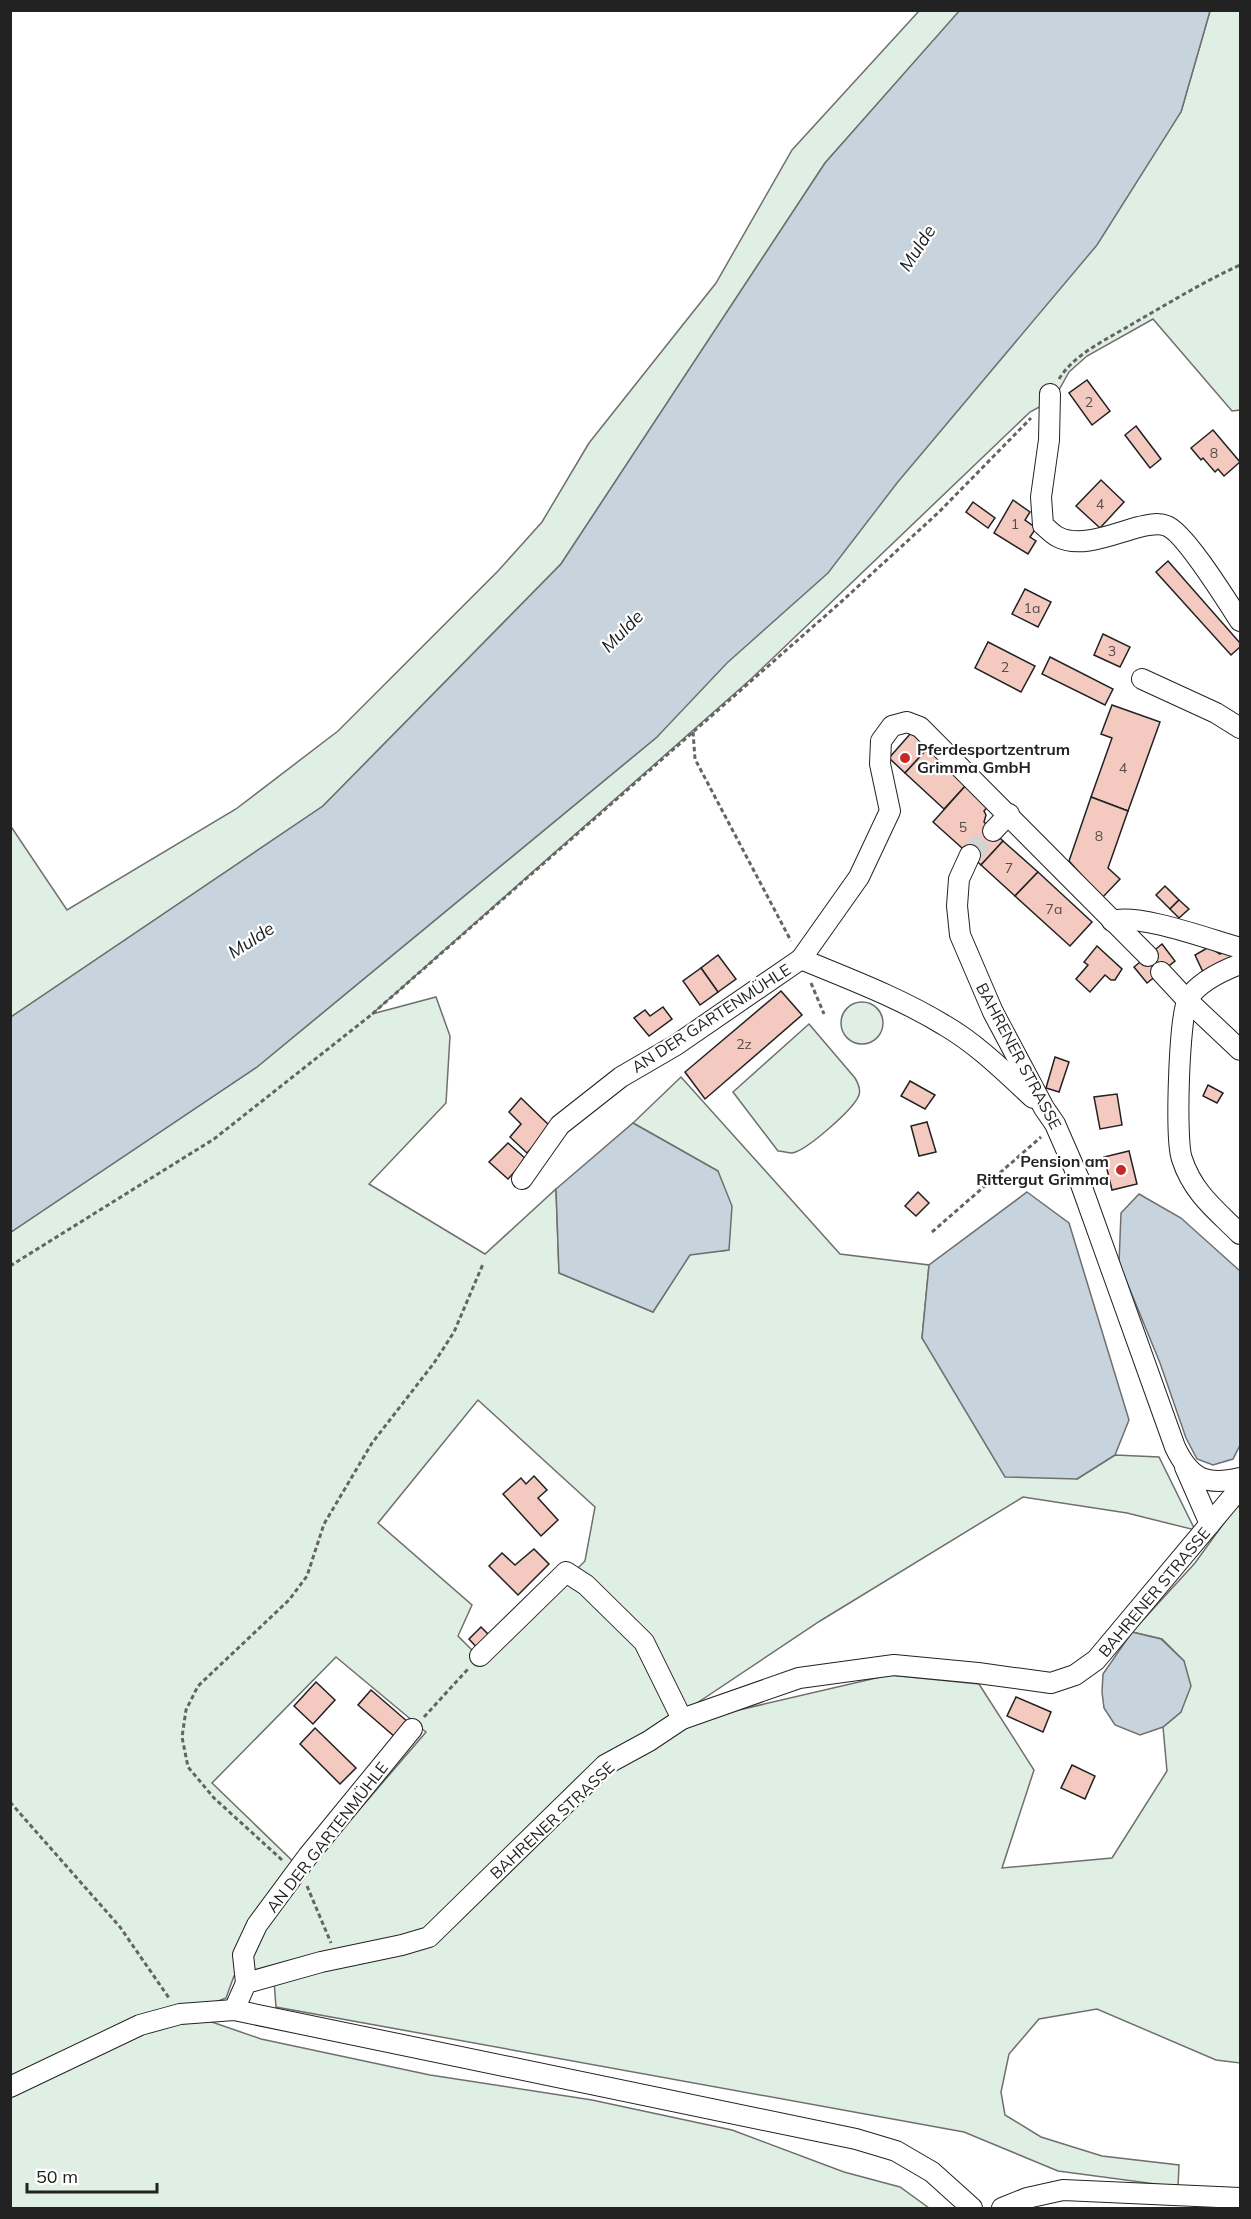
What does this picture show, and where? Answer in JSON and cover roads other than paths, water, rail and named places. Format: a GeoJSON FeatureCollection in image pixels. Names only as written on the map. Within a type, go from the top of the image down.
{"type":"FeatureCollection","features":[{"type":"Feature","properties":{"kind":"street"},"geometry":{"type":"LineString","coordinates":[[1050,394],[1049,440],[1041,497],[1043,525],[1056,536],[1067,541],[1081,542],[1146,525],[1168,526],[1182,537],[1240,621]]}},
{"type":"Feature","properties":{"kind":"street"},"geometry":{"type":"LineString","coordinates":[[1142,680],[1216,713],[1240,728]]}},
{"type":"Feature","properties":{"kind":"street"},"geometry":{"type":"LineString","coordinates":[[801,959],[859,877],[890,811],[880,764],[881,741],[892,726],[907,722],[920,727],[1148,956]]}},
{"type":"Feature","properties":{"kind":"street"},"geometry":{"type":"LineString","coordinates":[[993,831],[1009,814]]}},
{"type":"Feature","properties":{"kind":"street","name":"BAHRENER STRASSE"},"geometry":{"type":"LineString","coordinates":[[970,855],[959,879],[957,906],[960,935],[993,1012],[1044,1107],[1056,1124],[1079,1179],[1175,1447],[1210,1524]]}},
{"type":"Feature","properties":{"kind":"street"},"geometry":{"type":"LineString","coordinates":[[1112,921],[1123,918],[1143,921],[1240,948]]}},
{"type":"Feature","properties":{"kind":"street","name":"AN DER GARTENMÜHLE"},"geometry":{"type":"LineString","coordinates":[[522,1179],[560,1125],[621,1077],[676,1045],[801,959],[900,1000],[946,1026],[990,1058],[1044,1107]]}},
{"type":"Feature","properties":{"kind":"street"},"geometry":{"type":"LineString","coordinates":[[1240,964],[1204,982],[1187,1000],[1179,1065],[1178,1124],[1181,1157],[1197,1191],[1240,1234]]}},
{"type":"Feature","properties":{"kind":"street"},"geometry":{"type":"LineString","coordinates":[[1161,972],[1240,1050]]}},
{"type":"Feature","properties":{"kind":"street"},"geometry":{"type":"LineString","coordinates":[[1184,1465],[1198,1477],[1211,1481],[1224,1482],[1240,1478]]}},
{"type":"Feature","properties":{"kind":"street","name":"BAHRENER STRASSE"},"geometry":{"type":"LineString","coordinates":[[246,1983],[429,1937],[605,1765],[649,1742],[682,1719],[799,1678],[894,1665],[1051,1683],[1076,1675],[1096,1660],[1240,1488]]}},
{"type":"Feature","properties":{"kind":"street"},"geometry":{"type":"LineString","coordinates":[[480,1656],[566,1572],[586,1585],[644,1642],[682,1719]]}},
{"type":"Feature","properties":{"kind":"street","name":"AN DER GARTENMÜHLE"},"geometry":{"type":"LineString","coordinates":[[246,1983],[243,1955],[257,1926],[295,1873],[412,1729]]}},
{"type":"Feature","properties":{"kind":"street"},"geometry":{"type":"LineString","coordinates":[[234,2010],[246,1983]]}},
{"type":"Feature","properties":{"kind":"street"},"geometry":{"type":"LineString","coordinates":[[10,2087],[140,2025],[180,2014],[234,2010],[856,2139],[896,2151],[932,2172],[972,2208]]}},
{"type":"Feature","properties":{"kind":"street"},"geometry":{"type":"LineString","coordinates":[[1002,2208],[1027,2198],[1063,2190],[1113,2191],[1189,2203],[1240,2198]]}},
{"type":"Feature","properties":{"kind":"water","name":"Mulde"},"geometry":{"type":"Polygon","coordinates":[[[960,10],[1210,11],[1181,112],[1097,245],[897,483],[828,573],[727,663],[657,737],[257,1067],[11,1232],[11,1017],[323,806],[561,564],[825,163],[960,10]]]}},
{"type":"Feature","properties":{"kind":"water"},"geometry":{"type":"Polygon","coordinates":[[[633,1123],[718,1171],[732,1206],[729,1250],[690,1255],[653,1312],[559,1273],[556,1189],[633,1123]]]}},
{"type":"Feature","properties":{"kind":"water"},"geometry":{"type":"Polygon","coordinates":[[[1027,1192],[1069,1223],[1129,1420],[1115,1455],[1077,1479],[1005,1477],[922,1338],[929,1265],[1027,1192]]]}},
{"type":"Feature","properties":{"kind":"water"},"geometry":{"type":"Polygon","coordinates":[[[1139,1194],[1181,1218],[1240,1271],[1240,1445],[1233,1459],[1213,1465],[1197,1459],[1186,1438],[1160,1363],[1119,1263],[1121,1213],[1139,1194]]]}},
{"type":"Feature","properties":{"kind":"water"},"geometry":{"type":"Polygon","coordinates":[[[1132,1632],[1161,1639],[1184,1661],[1191,1686],[1181,1712],[1163,1727],[1140,1735],[1115,1725],[1104,1708],[1102,1692],[1103,1674],[1132,1632]]]}},
{"type":"Feature","properties":{"kind":"tunnel"},"geometry":{"type":"LineString","coordinates":[[970,855],[993,831]]}},
{"type":"Feature","properties":{"kind":"place","name":"Pferdesportzentrum Grimma GmbH"},"geometry":{"type":"Point","coordinates":[905,758]}},
{"type":"Feature","properties":{"kind":"place","name":"Pension am Rittergut Grimma"},"geometry":{"type":"Point","coordinates":[1121,1170]}}]}
